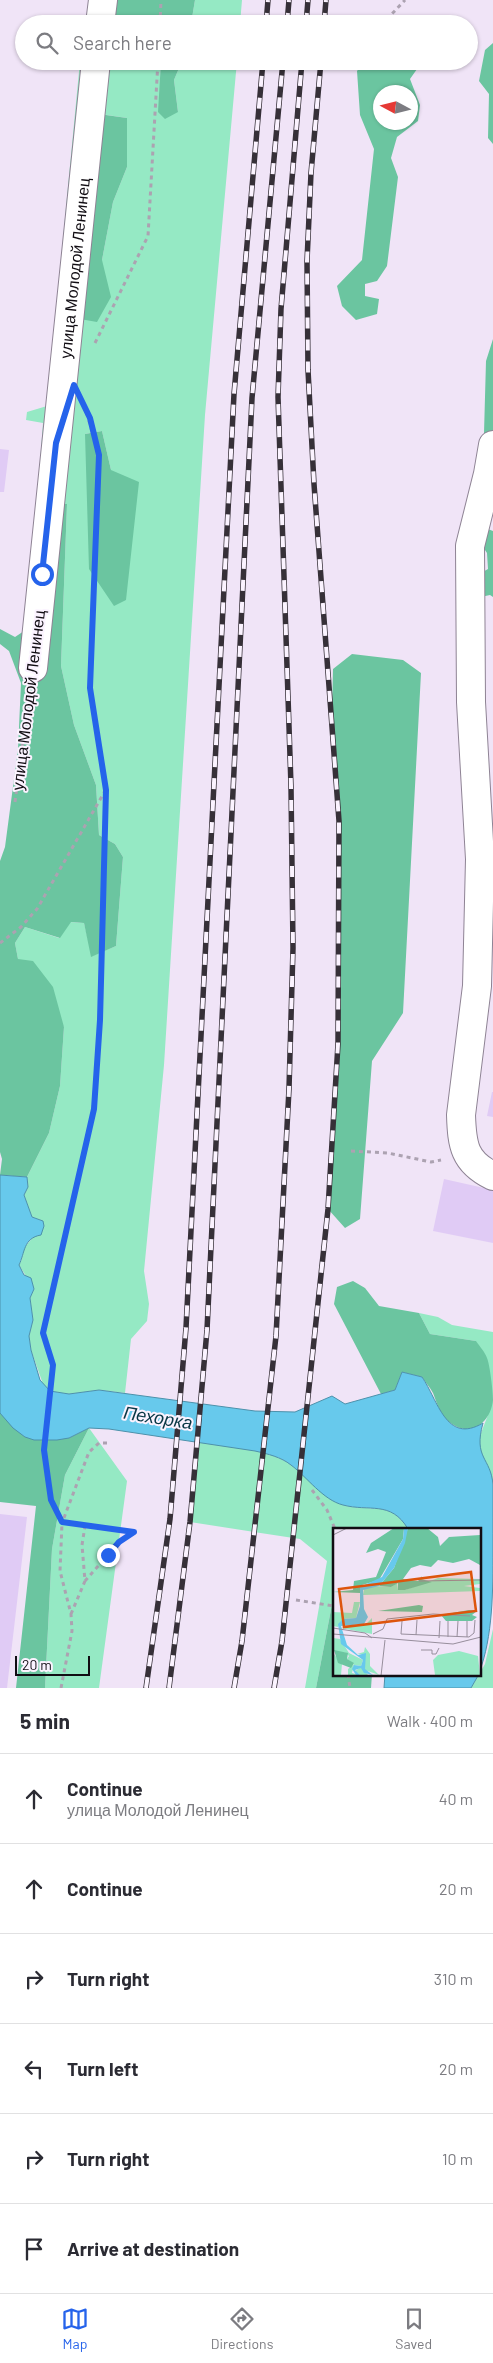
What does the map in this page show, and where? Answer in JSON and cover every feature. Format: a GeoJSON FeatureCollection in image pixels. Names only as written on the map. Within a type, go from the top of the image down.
{"type":"FeatureCollection","features":[{"type":"Feature","properties":{"kind":"street"},"geometry":{"type":"LineString","coordinates":[[101,15],[103,0]]}},
{"type":"Feature","properties":{"kind":"street","name":"улица Молодой Ленинец"},"geometry":{"type":"LineString","coordinates":[[33,668],[95,70]]}},
{"type":"Feature","properties":{"kind":"street"},"geometry":{"type":"LineString","coordinates":[[493,445],[488,474],[470,546],[472,702],[480,859],[477,986],[461,1115],[462,1136],[467,1155],[479,1169],[493,1176]]}},
{"type":"Feature","properties":{"kind":"path"},"geometry":{"type":"LineString","coordinates":[[160,15],[161,0]]}},
{"type":"Feature","properties":{"kind":"path"},"geometry":{"type":"LineString","coordinates":[[391,15],[405,0]]}},
{"type":"Feature","properties":{"kind":"path"},"geometry":{"type":"LineString","coordinates":[[91,350],[148,236],[157,70]]}},
{"type":"Feature","properties":{"kind":"path"},"geometry":{"type":"LineString","coordinates":[[62,1522],[51,1500],[44,1450],[53,1365],[43,1333],[94,1109],[100,1020],[106,790],[90,688],[99,455],[86,410]]}},
{"type":"Feature","properties":{"kind":"path","name":"улица Молодой Ленинец"},"geometry":{"type":"LineString","coordinates":[[15,802],[33,668]]}},
{"type":"Feature","properties":{"kind":"path"},"geometry":{"type":"LineString","coordinates":[[0,943],[22,927],[38,909],[106,790]]}},
{"type":"Feature","properties":{"kind":"path"},"geometry":{"type":"LineString","coordinates":[[351,1151],[388,1153],[432,1162],[467,1155]]}},
{"type":"Feature","properties":{"kind":"path"},"geometry":{"type":"LineString","coordinates":[[61,1688],[72,1631],[71,1614],[60,1570],[62,1522],[89,1452],[99,1442],[107,1443]]}},
{"type":"Feature","properties":{"kind":"path"},"geometry":{"type":"LineString","coordinates":[[312,1490],[327,1510],[335,1528]]}},
{"type":"Feature","properties":{"kind":"path"},"geometry":{"type":"LineString","coordinates":[[62,1522],[134,1532],[119,1542],[85,1581],[71,1614]]}},
{"type":"Feature","properties":{"kind":"path"},"geometry":{"type":"LineString","coordinates":[[85,1526],[82,1545],[85,1581]]}},
{"type":"Feature","properties":{"kind":"path"},"geometry":{"type":"LineString","coordinates":[[296,1600],[333,1606]]}},
{"type":"Feature","properties":{"kind":"green space"},"geometry":{"type":"Polygon","coordinates":[[[113,0],[195,0],[192,15],[111,15],[113,0]]]}},
{"type":"Feature","properties":{"kind":"green space"},"geometry":{"type":"Polygon","coordinates":[[[195,0],[242,0],[241,15],[192,15],[195,0]]]}},
{"type":"Feature","properties":{"kind":"green space"},"geometry":{"type":"Polygon","coordinates":[[[493,43],[493,144],[488,138],[489,94],[479,81],[485,50],[493,43]]]}},
{"type":"Feature","properties":{"kind":"green space"},"geometry":{"type":"Polygon","coordinates":[[[79,70],[161,70],[159,112],[178,112],[174,80],[178,70],[236,70],[205,415],[164,1065],[144,1271],[149,1304],[147,1321],[131,1339],[125,1393],[99,1390],[69,1394],[55,1392],[44,1387],[31,1350],[29,1336],[33,1320],[30,1298],[34,1289],[19,1265],[23,1249],[43,1221],[32,1217],[24,1195],[28,1187],[27,1177],[49,1133],[60,1086],[64,1027],[18,959],[15,943],[25,927],[59,938],[70,922],[84,923],[92,956],[116,946],[123,857],[115,844],[99,835],[96,785],[74,725],[61,666],[67,504],[37,502],[43,423],[26,420],[27,412],[47,406],[79,70]],[[100,114],[102,260],[113,202],[127,167],[127,118],[100,114]],[[102,431],[85,434],[111,470],[102,431]]]}},
{"type":"Feature","properties":{"kind":"green space"},"geometry":{"type":"Polygon","coordinates":[[[160,70],[178,70],[174,80],[178,112],[165,119],[158,112],[160,70]]]}},
{"type":"Feature","properties":{"kind":"green space"},"geometry":{"type":"Polygon","coordinates":[[[416,70],[410,79],[412,85],[373,85],[373,130],[406,130],[397,137],[391,158],[398,177],[387,266],[377,281],[365,284],[365,296],[379,299],[377,314],[356,320],[342,306],[337,286],[362,260],[374,149],[360,115],[357,71],[416,70]]]}},
{"type":"Feature","properties":{"kind":"green space"},"geometry":{"type":"Polygon","coordinates":[[[418,100],[420,105],[418,121],[418,100]]]}},
{"type":"Feature","properties":{"kind":"green space"},"geometry":{"type":"Polygon","coordinates":[[[99,114],[127,118],[127,167],[113,202],[102,260],[111,297],[97,322],[80,319],[99,114]]]}},
{"type":"Feature","properties":{"kind":"green space"},"geometry":{"type":"Polygon","coordinates":[[[493,339],[493,441],[484,433],[486,361],[493,339]]]}},
{"type":"Feature","properties":{"kind":"green space"},"geometry":{"type":"Polygon","coordinates":[[[102,431],[111,470],[139,482],[126,600],[114,606],[89,569],[85,434],[102,431]]]}},
{"type":"Feature","properties":{"kind":"green space"},"geometry":{"type":"Polygon","coordinates":[[[37,502],[67,504],[61,666],[74,725],[96,785],[99,835],[115,844],[123,857],[116,946],[91,957],[84,923],[71,922],[60,938],[25,927],[15,943],[18,959],[33,961],[53,987],[64,1027],[60,1086],[49,1133],[27,1177],[0,1175],[2,1159],[0,1152],[0,861],[5,847],[18,749],[21,683],[9,651],[0,644],[0,629],[15,637],[24,631],[37,502]]]}},
{"type":"Feature","properties":{"kind":"green space"},"geometry":{"type":"Polygon","coordinates":[[[485,528],[493,531],[493,597],[490,595],[471,599],[474,577],[488,569],[487,553],[481,544],[485,528]]]}},
{"type":"Feature","properties":{"kind":"green space"},"geometry":{"type":"Polygon","coordinates":[[[352,654],[403,660],[421,673],[403,1013],[372,1061],[360,1219],[345,1228],[328,1209],[338,1044],[339,935],[339,821],[332,709],[333,669],[352,654]]]}},
{"type":"Feature","properties":{"kind":"green space"},"geometry":{"type":"Polygon","coordinates":[[[353,1281],[365,1288],[379,1306],[419,1313],[430,1334],[476,1341],[487,1358],[493,1400],[491,1409],[482,1423],[470,1429],[462,1429],[447,1420],[440,1411],[432,1391],[422,1377],[402,1372],[395,1390],[381,1394],[334,1304],[337,1287],[353,1281]]]}},
{"type":"Feature","properties":{"kind":"green space"},"geometry":{"type":"Polygon","coordinates":[[[419,1313],[438,1317],[452,1325],[493,1332],[493,1483],[479,1448],[479,1438],[488,1415],[476,1341],[430,1334],[419,1313]]]}},
{"type":"Feature","properties":{"kind":"green space"},"geometry":{"type":"Polygon","coordinates":[[[0,1413],[25,1437],[69,1438],[89,1428],[65,1475],[52,1549],[45,1688],[16,1688],[36,1506],[0,1502],[0,1413]]]}},
{"type":"Feature","properties":{"kind":"green space"},"geometry":{"type":"Polygon","coordinates":[[[89,1428],[127,1481],[99,1688],[45,1688],[52,1549],[65,1475],[89,1428]]]}},
{"type":"Feature","properties":{"kind":"green space"},"geometry":{"type":"Polygon","coordinates":[[[197,1442],[245,1448],[280,1458],[296,1468],[339,1503],[353,1507],[387,1510],[401,1520],[407,1528],[333,1528],[333,1599],[316,1688],[305,1688],[327,1561],[300,1539],[190,1522],[197,1442]]]}},
{"type":"Feature","properties":{"kind":"green space"},"geometry":{"type":"Polygon","coordinates":[[[333,1599],[333,1676],[372,1676],[371,1688],[316,1688],[333,1599]]]}},
{"type":"Feature","properties":{"kind":"green space"},"geometry":{"type":"Polygon","coordinates":[[[493,1629],[493,1688],[471,1688],[478,1676],[480,1676],[485,1664],[493,1629]]]}},
{"type":"Feature","properties":{"kind":"water","name":"Пехорка"},"geometry":{"type":"Polygon","coordinates":[[[0,1175],[27,1177],[28,1187],[24,1195],[32,1217],[43,1221],[44,1226],[41,1235],[31,1239],[28,1243],[19,1265],[24,1275],[31,1278],[34,1289],[30,1298],[33,1320],[29,1336],[31,1350],[40,1380],[50,1391],[69,1394],[99,1390],[255,1411],[295,1412],[332,1396],[345,1404],[395,1390],[402,1372],[422,1377],[445,1417],[452,1424],[460,1428],[470,1428],[483,1423],[480,1435],[481,1451],[492,1476],[493,1485],[493,1581],[490,1629],[480,1670],[480,1528],[407,1528],[394,1514],[387,1511],[353,1507],[336,1502],[322,1493],[287,1462],[255,1451],[109,1429],[89,1428],[69,1438],[34,1440],[25,1437],[13,1428],[0,1413],[0,1175]]]}},
{"type":"Feature","properties":{"kind":"water"},"geometry":{"type":"Polygon","coordinates":[[[385,1676],[478,1676],[471,1688],[384,1688],[385,1676]]]}},
{"type":"Feature","properties":{"kind":"building"},"geometry":{"type":"Polygon","coordinates":[[[0,449],[9,450],[4,492],[0,492],[0,449]]]}},
{"type":"Feature","properties":{"kind":"building"},"geometry":{"type":"Polygon","coordinates":[[[493,1092],[493,1117],[487,1116],[493,1092]]]}},
{"type":"Feature","properties":{"kind":"building"},"geometry":{"type":"Polygon","coordinates":[[[444,1179],[493,1190],[493,1243],[433,1231],[444,1179]]]}},
{"type":"Feature","properties":{"kind":"building"},"geometry":{"type":"Polygon","coordinates":[[[0,1514],[27,1517],[7,1688],[0,1688],[0,1514]]]}},
{"type":"Feature","properties":{"kind":"railway"},"geometry":{"type":"LineString","coordinates":[[267,15],[268,0]]}},
{"type":"Feature","properties":{"kind":"railway"},"geometry":{"type":"LineString","coordinates":[[288,15],[289,0]]}},
{"type":"Feature","properties":{"kind":"railway"},"geometry":{"type":"LineString","coordinates":[[307,15],[308,0]]}},
{"type":"Feature","properties":{"kind":"railway"},"geometry":{"type":"LineString","coordinates":[[325,15],[326,0]]}},
{"type":"Feature","properties":{"kind":"railway"},"geometry":{"type":"LineString","coordinates":[[146,1688],[170,1519],[186,1328],[234,394],[262,70]]}},
{"type":"Feature","properties":{"kind":"railway"},"geometry":{"type":"LineString","coordinates":[[169,1688],[190,1522],[207,1330],[252,398],[282,70]]}},
{"type":"Feature","properties":{"kind":"railway"},"geometry":{"type":"LineString","coordinates":[[234,1688],[242,1641],[276,1336],[289,1089],[293,948],[291,786],[278,397],[281,309],[301,70]]}},
{"type":"Feature","properties":{"kind":"railway"},"geometry":{"type":"LineString","coordinates":[[274,1688],[282,1641],[328,1209],[338,1044],[339,821],[314,484],[308,370],[307,261],[311,173],[320,70]]}},
{"type":"Feature","properties":{"kind":"route"},"geometry":{"type":"LineString","coordinates":[[42,574],[56,443],[74,385],[90,418],[99,455],[90,688],[106,790],[101,913],[100,1020],[94,1109],[43,1333],[53,1365],[44,1450],[51,1500],[62,1522],[134,1532],[119,1542],[108,1555]]}}]}
